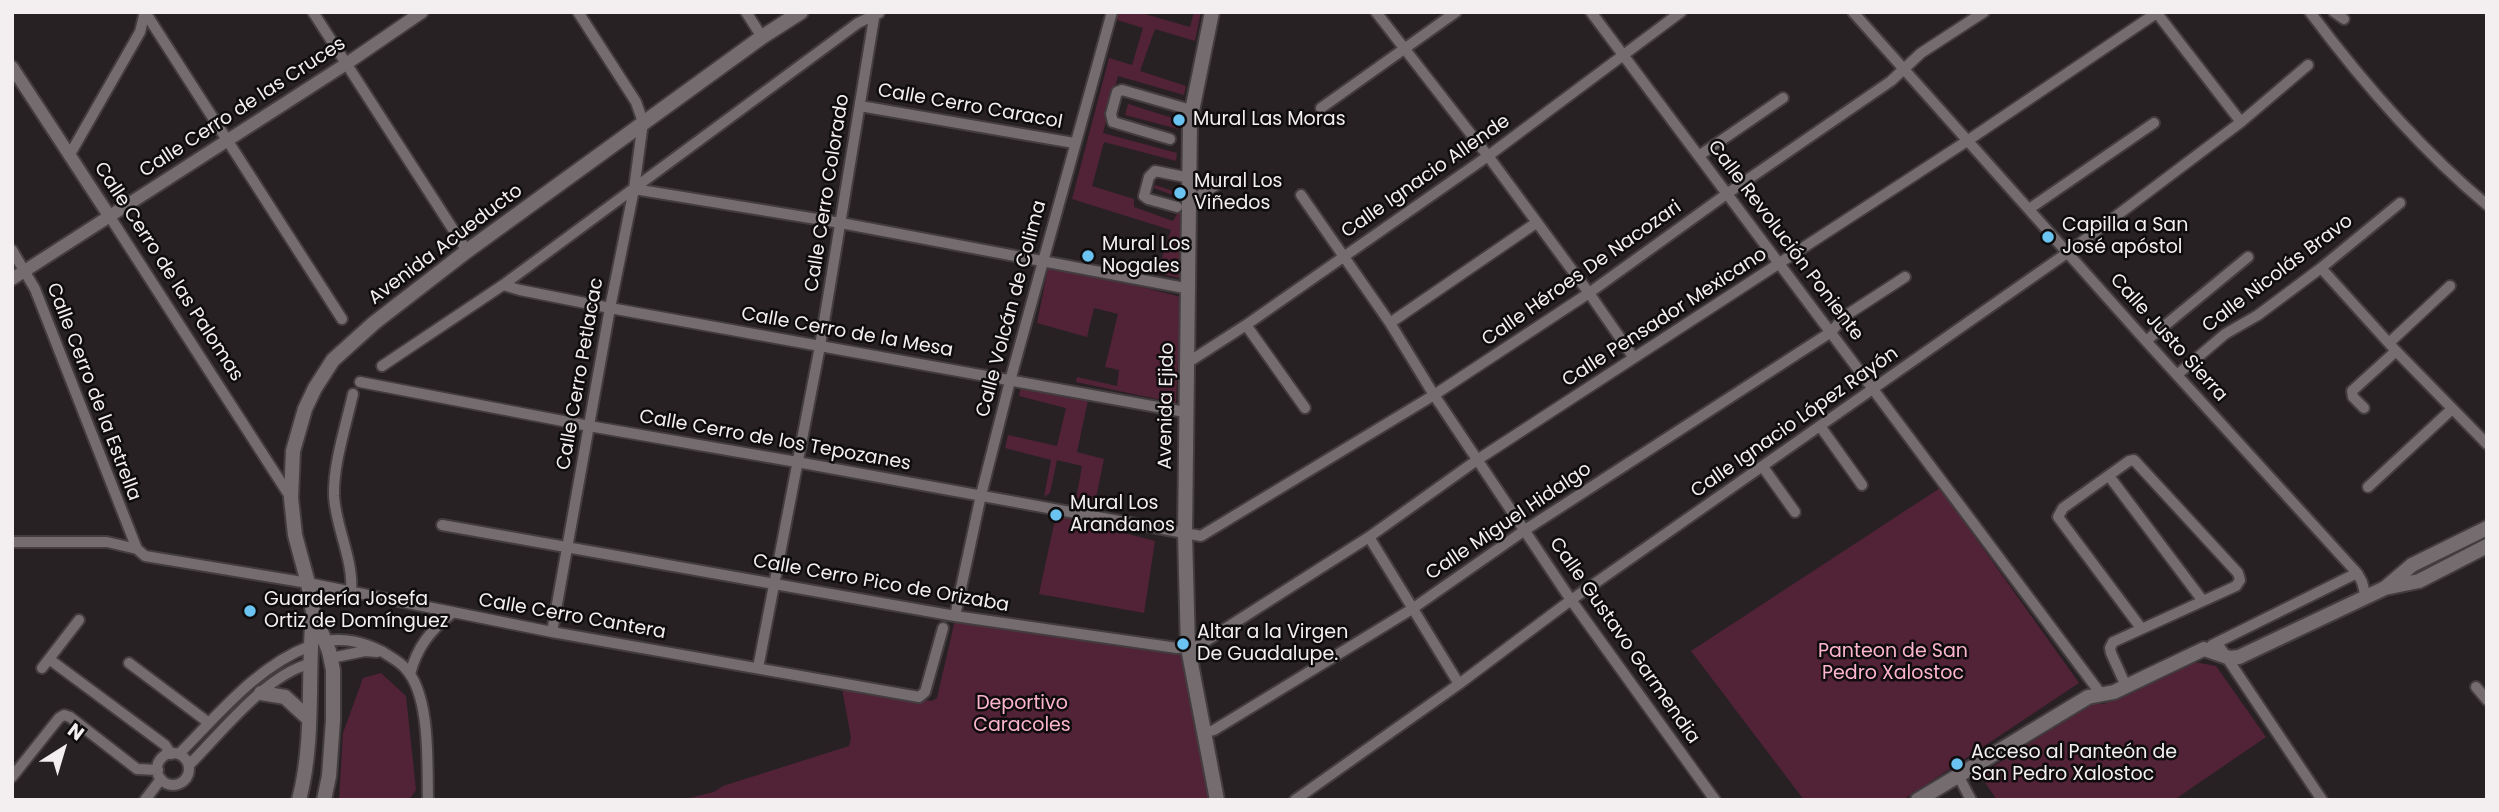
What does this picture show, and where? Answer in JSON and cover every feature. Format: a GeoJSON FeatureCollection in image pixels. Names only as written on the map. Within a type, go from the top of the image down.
{"type":"FeatureCollection","features":[{"type":"Feature","properties":{"kind":"main road","name":"Avenida Acueducto"},"geometry":{"type":"LineString","coordinates":[[324,800],[329,776],[334,670],[313,612],[295,535],[291,498],[293,451],[315,388],[328,367],[374,323],[467,251],[643,122],[801,12]]}},
{"type":"Feature","properties":{"kind":"main road","name":"Avenida Ejido"},"geometry":{"type":"LineString","coordinates":[[1212,12],[1191,110],[1190,178],[1183,204],[1189,289],[1185,534],[1188,649],[1217,800]]}},
{"type":"Feature","properties":{"kind":"main road"},"geometry":{"type":"LineString","coordinates":[[2385,588],[2412,565],[2487,528]]}},
{"type":"Feature","properties":{"kind":"main road"},"geometry":{"type":"LineString","coordinates":[[1918,800],[2088,697],[2114,692],[2211,646],[2226,657],[2239,657],[2385,588],[2419,581],[2487,546]]}},
{"type":"Feature","properties":{"kind":"main road","name":"Avenida Acueducto"},"geometry":{"type":"LineString","coordinates":[[299,800],[308,749],[309,663],[313,612]]}},
{"type":"Feature","properties":{"kind":"main road"},"geometry":{"type":"LineString","coordinates":[[310,646],[325,641]]}},
{"type":"Feature","properties":{"kind":"main road"},"geometry":{"type":"LineString","coordinates":[[309,663],[331,658]]}},
{"type":"Feature","properties":{"kind":"main road"},"geometry":{"type":"LineString","coordinates":[[261,693],[285,697],[309,719]]}},
{"type":"Feature","properties":{"kind":"street"},"geometry":{"type":"LineString","coordinates":[[145,12],[342,319]]}},
{"type":"Feature","properties":{"kind":"street"},"geometry":{"type":"LineString","coordinates":[[69,156],[140,32],[145,12]]}},
{"type":"Feature","properties":{"kind":"street"},"geometry":{"type":"LineString","coordinates":[[313,12],[467,251]]}},
{"type":"Feature","properties":{"kind":"street"},"geometry":{"type":"LineString","coordinates":[[578,12],[636,102],[643,122]]}},
{"type":"Feature","properties":{"kind":"street"},"geometry":{"type":"LineString","coordinates":[[746,12],[762,37]]}},
{"type":"Feature","properties":{"kind":"street","name":"Calle Volcán de Colima"},"geometry":{"type":"LineString","coordinates":[[955,616],[981,495],[1010,381],[1112,12]]}},
{"type":"Feature","properties":{"kind":"street"},"geometry":{"type":"LineString","coordinates":[[1376,12],[1488,156],[1634,358]]}},
{"type":"Feature","properties":{"kind":"street"},"geometry":{"type":"LineString","coordinates":[[1321,108],[1456,12]]}},
{"type":"Feature","properties":{"kind":"street","name":"Calle Revolución Poniente"},"geometry":{"type":"LineString","coordinates":[[1591,12],[2101,694]]}},
{"type":"Feature","properties":{"kind":"street","name":"Calle Ignacio Allende"},"geometry":{"type":"LineString","coordinates":[[1187,362],[1246,325],[1488,156],[1681,12]]}},
{"type":"Feature","properties":{"kind":"street","name":"Calle Justo Sierra"},"geometry":{"type":"LineString","coordinates":[[1853,12],[2357,573],[2366,597]]}},
{"type":"Feature","properties":{"kind":"street","name":"Calle Héroes De Nacozari"},"geometry":{"type":"LineString","coordinates":[[1185,534],[1201,536],[1212,531],[1434,396],[1589,293],[1891,81],[1921,53],[1984,12]]}},
{"type":"Feature","properties":{"kind":"street"},"geometry":{"type":"LineString","coordinates":[[2310,12],[2410,134],[2454,178],[2487,205]]}},
{"type":"Feature","properties":{"kind":"street"},"geometry":{"type":"LineString","coordinates":[[382,366],[503,285],[858,23],[877,13]]}},
{"type":"Feature","properties":{"kind":"street","name":"Calle Cerro Colorado"},"geometry":{"type":"LineString","coordinates":[[758,668],[820,346],[877,13]]}},
{"type":"Feature","properties":{"kind":"street"},"geometry":{"type":"LineString","coordinates":[[2157,13],[2241,122]]}},
{"type":"Feature","properties":{"kind":"street","name":"Calle Pensador Mexicano"},"geometry":{"type":"LineString","coordinates":[[1188,649],[1205,643],[1369,537],[1478,460],[1781,264],[2157,13]]}},
{"type":"Feature","properties":{"kind":"street","name":"Calle Cerro de las Cruces"},"geometry":{"type":"LineString","coordinates":[[12,279],[346,64],[416,14]]}},
{"type":"Feature","properties":{"kind":"street","name":"Calle Ignacio López Rayón"},"geometry":{"type":"LineString","coordinates":[[1296,800],[1571,600],[2067,253],[2241,122],[2308,65]]}},
{"type":"Feature","properties":{"kind":"street","name":"Calle Cerro de las Palomas"},"geometry":{"type":"LineString","coordinates":[[12,67],[291,498]]}},
{"type":"Feature","properties":{"kind":"street"},"geometry":{"type":"LineString","coordinates":[[1170,139],[1114,122],[1111,114],[1117,92],[1122,90],[1191,110]]}},
{"type":"Feature","properties":{"kind":"street"},"geometry":{"type":"LineString","coordinates":[[1700,155],[1783,98]]}},
{"type":"Feature","properties":{"kind":"street","name":"Calle Cerro Caracol"},"geometry":{"type":"LineString","coordinates":[[860,106],[1074,143]]}},
{"type":"Feature","properties":{"kind":"street","name":"Calle Cerro Petlacac"},"geometry":{"type":"LineString","coordinates":[[552,632],[634,189],[643,122]]}},
{"type":"Feature","properties":{"kind":"street"},"geometry":{"type":"LineString","coordinates":[[2029,209],[2154,123]]}},
{"type":"Feature","properties":{"kind":"street"},"geometry":{"type":"LineString","coordinates":[[1190,178],[1152,172],[1144,196],[1183,204],[1219,183]]}},
{"type":"Feature","properties":{"kind":"street"},"geometry":{"type":"LineString","coordinates":[[634,189],[841,223],[1189,289]]}},
{"type":"Feature","properties":{"kind":"street","name":"Calle Gustavo Garmendia"},"geometry":{"type":"LineString","coordinates":[[1301,195],[1390,323],[1434,396],[1571,600],[1715,800]]}},
{"type":"Feature","properties":{"kind":"street","name":"Calle Nicolás Bravo"},"geometry":{"type":"LineString","coordinates":[[2178,374],[2225,334],[2258,315],[2321,268],[2400,203]]}},
{"type":"Feature","properties":{"kind":"street"},"geometry":{"type":"LineString","coordinates":[[1390,323],[1536,223]]}},
{"type":"Feature","properties":{"kind":"street","name":"Calle Cerro de la Estrella"},"geometry":{"type":"LineString","coordinates":[[12,250],[35,289],[137,549]]}},
{"type":"Feature","properties":{"kind":"street"},"geometry":{"type":"LineString","coordinates":[[2146,341],[2248,257]]}},
{"type":"Feature","properties":{"kind":"street"},"geometry":{"type":"LineString","coordinates":[[2321,268],[2392,347],[2487,444]]}},
{"type":"Feature","properties":{"kind":"street","name":"Calle Miguel Hidalgo"},"geometry":{"type":"LineString","coordinates":[[1203,733],[1214,730],[1412,609],[1525,530],[1831,332],[1845,316],[1906,277]]}},
{"type":"Feature","properties":{"kind":"street","name":"Calle Cerro de la Mesa"},"geometry":{"type":"LineString","coordinates":[[503,285],[610,308],[1185,412]]}},
{"type":"Feature","properties":{"kind":"street"},"geometry":{"type":"LineString","coordinates":[[2364,408],[2353,397],[2352,391],[2449,286]]}},
{"type":"Feature","properties":{"kind":"street"},"geometry":{"type":"LineString","coordinates":[[1246,325],[1305,408]]}},
{"type":"Feature","properties":{"kind":"street","name":"Calle Cerro de los Tepozanes"},"geometry":{"type":"LineString","coordinates":[[360,382],[1185,534]]}},
{"type":"Feature","properties":{"kind":"street"},"geometry":{"type":"LineString","coordinates":[[351,593],[351,574],[337,520],[334,494],[353,394]]}},
{"type":"Feature","properties":{"kind":"street"},"geometry":{"type":"LineString","coordinates":[[2368,487],[2452,410]]}},
{"type":"Feature","properties":{"kind":"street"},"geometry":{"type":"LineString","coordinates":[[1820,426],[1863,485]]}},
{"type":"Feature","properties":{"kind":"street"},"geometry":{"type":"LineString","coordinates":[[2126,686],[2110,645],[2141,628],[2236,586],[2240,580],[2238,573],[2134,460],[2063,508],[2058,517],[2141,628]]}},
{"type":"Feature","properties":{"kind":"street"},"geometry":{"type":"LineString","coordinates":[[1763,467],[1796,512]]}},
{"type":"Feature","properties":{"kind":"street"},"geometry":{"type":"LineString","coordinates":[[2109,476],[2203,601]]}},
{"type":"Feature","properties":{"kind":"street","name":"Calle Cerro Pico de Orizaba"},"geometry":{"type":"LineString","coordinates":[[442,525],[955,616],[1188,649]]}},
{"type":"Feature","properties":{"kind":"street"},"geometry":{"type":"LineString","coordinates":[[1369,537],[1459,684]]}},
{"type":"Feature","properties":{"kind":"street","name":"Calle Cerro Cantera"},"geometry":{"type":"LineString","coordinates":[[12,542],[107,542],[137,549],[145,556],[308,583],[552,632],[922,696],[943,628]]}},
{"type":"Feature","properties":{"kind":"street"},"geometry":{"type":"LineString","coordinates":[[2211,646],[2357,573]]}},
{"type":"Feature","properties":{"kind":"street"},"geometry":{"type":"LineString","coordinates":[[410,674],[415,656],[428,635],[452,613]]}},
{"type":"Feature","properties":{"kind":"street"},"geometry":{"type":"LineString","coordinates":[[79,620],[46,663],[164,745],[188,765]]}},
{"type":"Feature","properties":{"kind":"street"},"geometry":{"type":"LineString","coordinates":[[325,641],[362,642],[400,663],[410,674],[423,712],[428,800]]}},
{"type":"Feature","properties":{"kind":"street"},"geometry":{"type":"LineString","coordinates":[[145,800],[160,775],[161,760],[175,754],[271,666],[310,646]]}},
{"type":"Feature","properties":{"kind":"street"},"geometry":{"type":"LineString","coordinates":[[331,658],[365,651],[383,653]]}},
{"type":"Feature","properties":{"kind":"street"},"geometry":{"type":"LineString","coordinates":[[2226,657],[2322,800]]}},
{"type":"Feature","properties":{"kind":"street"},"geometry":{"type":"LineString","coordinates":[[129,663],[209,723]]}},
{"type":"Feature","properties":{"kind":"street"},"geometry":{"type":"LineString","coordinates":[[12,777],[64,715],[138,769],[160,775],[170,785],[179,784],[188,774],[188,765],[261,693],[281,675],[309,663]]}},
{"type":"Feature","properties":{"kind":"street"},"geometry":{"type":"LineString","coordinates":[[2476,687],[2487,700]]}},
{"type":"Feature","properties":{"kind":"street"},"geometry":{"type":"LineString","coordinates":[[1958,775],[1971,800]]}},
{"type":"Feature","properties":{"kind":"green space"},"geometry":{"type":"Polygon","coordinates":[[[1112,12],[1138,12],[1190,27],[1194,12],[1201,12],[1195,41],[1155,29],[1140,71],[1186,86],[1184,95],[1118,76],[1103,133],[1177,153],[1176,161],[1104,142],[1092,186],[1134,199],[1134,207],[1173,221],[1177,214],[1178,197],[1154,188],[1155,185],[1179,193],[1181,187],[1179,278],[1157,273],[1171,230],[1072,199],[1109,58],[1132,65],[1143,28],[1111,18],[1112,12]]]}},
{"type":"Feature","properties":{"kind":"green space"},"geometry":{"type":"Polygon","coordinates":[[[1128,104],[1179,120],[1178,129],[1125,115],[1128,104]]]}},
{"type":"Feature","properties":{"kind":"green space"},"geometry":{"type":"Polygon","coordinates":[[[1049,263],[1181,297],[1176,403],[1076,382],[1077,377],[1117,386],[1119,370],[1105,367],[1118,314],[1094,308],[1087,337],[1037,323],[1049,263]]]}},
{"type":"Feature","properties":{"kind":"green space"},"geometry":{"type":"Polygon","coordinates":[[[1021,386],[1088,400],[1077,452],[1104,459],[1095,503],[1076,499],[1082,466],[1057,460],[1050,493],[1044,497],[1051,460],[1005,448],[1008,435],[1057,446],[1066,408],[1019,396],[1021,386]]]}},
{"type":"Feature","properties":{"kind":"green space","name":"Panteon de San Pedro Xalostoc"},"geometry":{"type":"Polygon","coordinates":[[[1940,488],[2079,683],[1903,800],[1804,800],[1691,651],[1940,488]]]}},
{"type":"Feature","properties":{"kind":"green space"},"geometry":{"type":"Polygon","coordinates":[[[1056,515],[1155,541],[1144,613],[1039,594],[1056,515]]]}},
{"type":"Feature","properties":{"kind":"green space","name":"Deportivo Caracoles"},"geometry":{"type":"Polygon","coordinates":[[[955,620],[1192,654],[1218,800],[681,800],[714,792],[723,786],[849,746],[851,738],[842,688],[932,701],[937,698],[955,620]]]}},
{"type":"Feature","properties":{"kind":"green space"},"geometry":{"type":"Polygon","coordinates":[[[2184,660],[2216,666],[2266,737],[2174,800],[1997,800],[1980,775],[2092,703],[2104,704],[2184,660]]]}},
{"type":"Feature","properties":{"kind":"green space"},"geometry":{"type":"Polygon","coordinates":[[[381,673],[406,696],[416,790],[409,800],[339,800],[343,733],[363,678],[381,673]]]}},
{"type":"Feature","properties":{"kind":"place","name":"Mural Las Moras"},"geometry":{"type":"Point","coordinates":[1179,120]}},
{"type":"Feature","properties":{"kind":"place","name":"Mural Los Viñedos"},"geometry":{"type":"Point","coordinates":[1180,193]}},
{"type":"Feature","properties":{"kind":"place","name":"Capilla a San José apóstol"},"geometry":{"type":"Point","coordinates":[2048,237]}},
{"type":"Feature","properties":{"kind":"place","name":"Mural Los Nogales"},"geometry":{"type":"Point","coordinates":[1088,256]}},
{"type":"Feature","properties":{"kind":"place","name":"Mural Los Arandanos"},"geometry":{"type":"Point","coordinates":[1056,515]}},
{"type":"Feature","properties":{"kind":"place","name":"Guardería Josefa Ortiz de Domínguez"},"geometry":{"type":"Point","coordinates":[250,611]}},
{"type":"Feature","properties":{"kind":"place","name":"Altar a la Virgen De Guadalupe."},"geometry":{"type":"Point","coordinates":[1183,644]}},
{"type":"Feature","properties":{"kind":"place","name":"Acceso al Panteón de San Pedro Xalostoc"},"geometry":{"type":"Point","coordinates":[1957,764]}}]}
